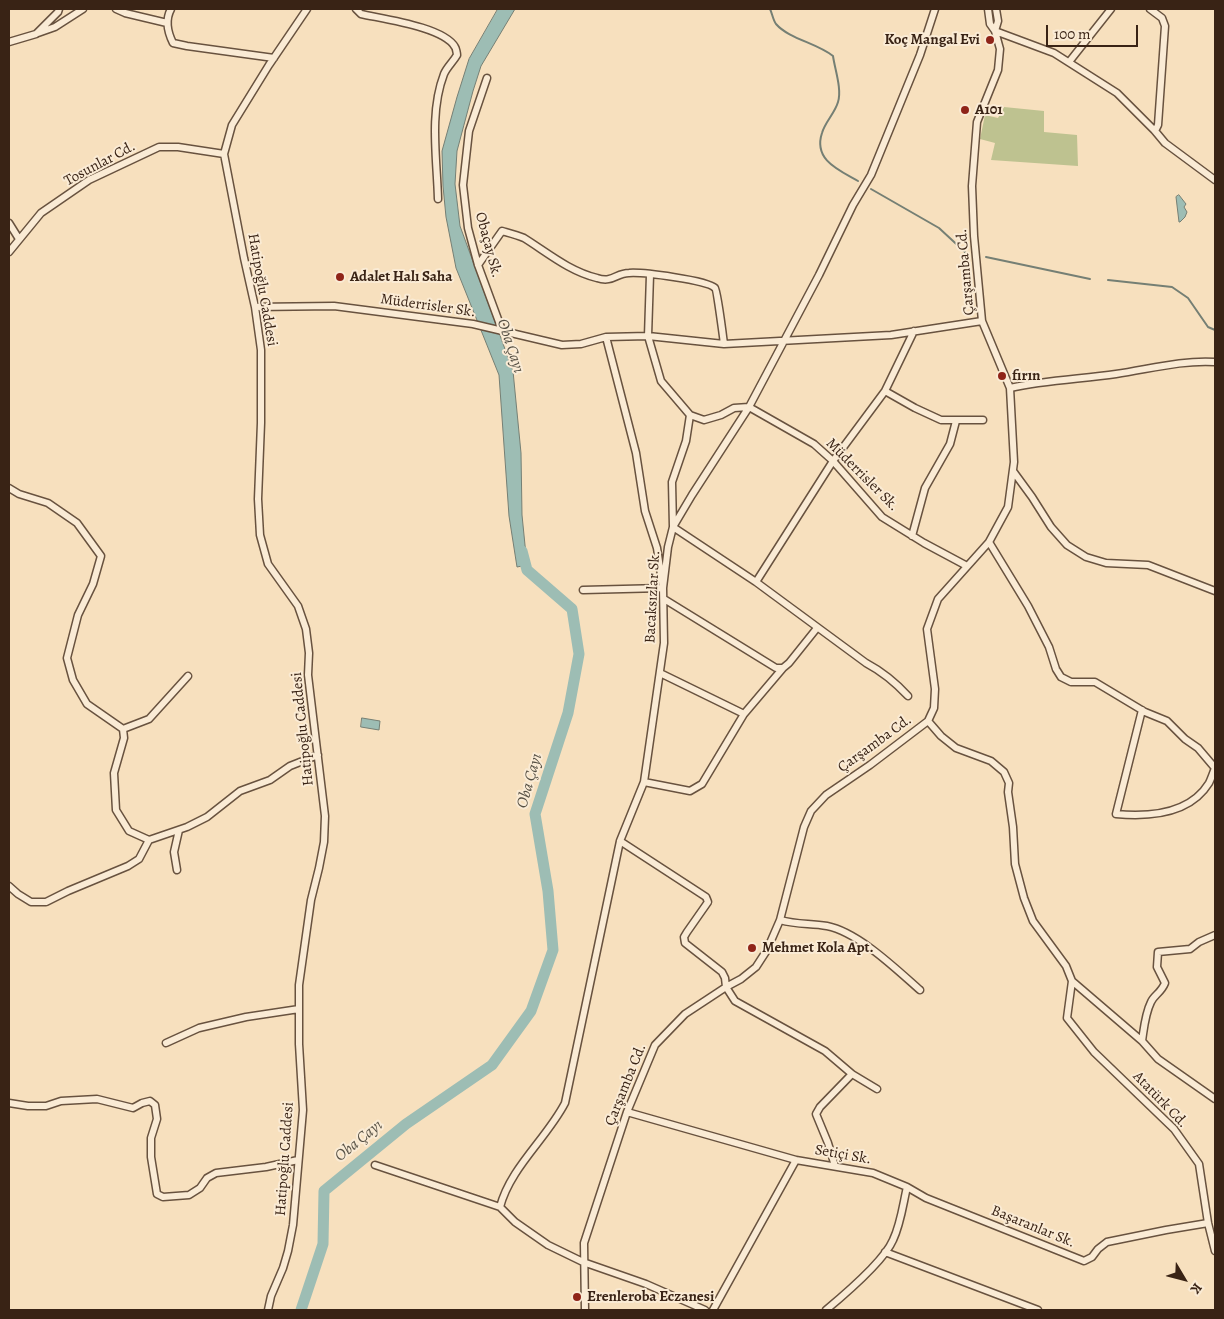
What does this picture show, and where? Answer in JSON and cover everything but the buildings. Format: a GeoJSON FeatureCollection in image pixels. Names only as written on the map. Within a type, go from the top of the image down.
{"type":"FeatureCollection","features":[{"type":"Feature","properties":{"kind":"street"},"geometry":{"type":"LineString","coordinates":[[36,34],[59,9]]}},
{"type":"Feature","properties":{"kind":"street"},"geometry":{"type":"LineString","coordinates":[[9,42],[55,27],[83,9]]}},
{"type":"Feature","properties":{"kind":"street"},"geometry":{"type":"LineString","coordinates":[[116,9],[125,13],[168,23]]}},
{"type":"Feature","properties":{"kind":"street"},"geometry":{"type":"LineString","coordinates":[[171,9],[167,16],[168,33],[173,42],[187,46],[274,58]]}},
{"type":"Feature","properties":{"kind":"street"},"geometry":{"type":"LineString","coordinates":[[224,154],[232,124],[307,9]]}},
{"type":"Feature","properties":{"kind":"street"},"geometry":{"type":"LineString","coordinates":[[356,9],[361,14],[431,30],[447,38],[456,48],[457,55],[445,72],[438,94],[436,128],[438,199]]}},
{"type":"Feature","properties":{"kind":"street"},"geometry":{"type":"LineString","coordinates":[[908,696],[879,670],[866,664],[756,582],[673,527],[749,407],[819,275],[853,204],[871,175],[920,55],[935,9]]}},
{"type":"Feature","properties":{"kind":"street","name":"Çarşamba Cd."},"geometry":{"type":"LineString","coordinates":[[585,1310],[584,1244],[627,1112],[655,1045],[685,1014],[741,979],[756,967],[767,950],[780,920],[804,826],[811,811],[826,795],[870,765],[928,721],[934,708],[935,689],[927,629],[938,599],[989,542],[1008,507],[1014,462],[1010,388],[982,320],[974,236],[972,186],[977,122],[998,70],[1000,49],[995,32],[990,24],[988,9]]}},
{"type":"Feature","properties":{"kind":"street","name":"Çarşamba Cd."},"geometry":{"type":"LineString","coordinates":[[995,32],[998,21],[996,9]]}},
{"type":"Feature","properties":{"kind":"street"},"geometry":{"type":"LineString","coordinates":[[1069,62],[1111,9]]}},
{"type":"Feature","properties":{"kind":"street"},"geometry":{"type":"LineString","coordinates":[[1150,9],[1162,18],[1165,26],[1158,125],[1154,131]]}},
{"type":"Feature","properties":{"kind":"street"},"geometry":{"type":"LineString","coordinates":[[995,32],[1054,53],[1117,93],[1165,143],[1215,180]]}},
{"type":"Feature","properties":{"kind":"street","name":"Obaçay Sk."},"geometry":{"type":"LineString","coordinates":[[487,78],[469,131],[463,185],[468,228],[478,265],[502,330]]}},
{"type":"Feature","properties":{"kind":"street","name":"Tosunlar Cd."},"geometry":{"type":"LineString","coordinates":[[9,252],[40,213],[89,180],[159,147],[178,147],[224,154]]}},
{"type":"Feature","properties":{"kind":"street","name":"Hatipoğlu Caddesi"},"geometry":{"type":"LineString","coordinates":[[224,154],[255,307],[261,350],[258,499],[260,535],[268,564],[298,606],[306,629],[309,653],[308,676],[325,816],[324,842],[311,900],[299,985],[298,1009],[303,1110],[293,1225],[288,1251],[271,1296],[268,1310]]}},
{"type":"Feature","properties":{"kind":"street"},"geometry":{"type":"LineString","coordinates":[[9,223],[19,239]]}},
{"type":"Feature","properties":{"kind":"street"},"geometry":{"type":"LineString","coordinates":[[478,265],[502,231],[522,237],[567,267],[598,279],[612,280],[620,274],[630,273],[666,276],[705,283],[714,287],[718,292],[717,304],[724,344]]}},
{"type":"Feature","properties":{"kind":"street"},"geometry":{"type":"LineString","coordinates":[[650,275],[648,336],[661,381],[690,415],[704,420],[721,415],[734,408],[749,407]]}},
{"type":"Feature","properties":{"kind":"street","name":"Müderrisler Sk."},"geometry":{"type":"LineString","coordinates":[[255,307],[334,306],[473,324],[562,345],[581,344],[606,337],[648,336],[724,344],[892,335],[982,320]]}},
{"type":"Feature","properties":{"kind":"street"},"geometry":{"type":"LineString","coordinates":[[756,582],[833,461],[885,391],[914,331]]}},
{"type":"Feature","properties":{"kind":"street"},"geometry":{"type":"LineString","coordinates":[[583,590],[664,588],[657,548],[645,511],[636,453],[606,337]]}},
{"type":"Feature","properties":{"kind":"street"},"geometry":{"type":"LineString","coordinates":[[1010,388],[1033,382],[1117,374],[1170,364],[1215,362]]}},
{"type":"Feature","properties":{"kind":"street"},"geometry":{"type":"LineString","coordinates":[[885,391],[941,420],[982,420]]}},
{"type":"Feature","properties":{"kind":"street","name":"Müderrisler Sk."},"geometry":{"type":"LineString","coordinates":[[749,407],[814,444],[833,461],[882,517],[912,536],[968,566]]}},
{"type":"Feature","properties":{"kind":"street","name":"Bacaksızlar Sk."},"geometry":{"type":"LineString","coordinates":[[500,1207],[503,1196],[515,1175],[557,1118],[565,1103],[620,841],[644,782],[664,643],[664,588],[668,547],[673,527],[672,482],[686,441],[690,415]]}},
{"type":"Feature","properties":{"kind":"street"},"geometry":{"type":"LineString","coordinates":[[912,536],[925,488],[950,444],[956,421]]}},
{"type":"Feature","properties":{"kind":"street"},"geometry":{"type":"LineString","coordinates":[[1013,471],[1051,527],[1067,545],[1086,557],[1106,563],[1148,565],[1215,591]]}},
{"type":"Feature","properties":{"kind":"street"},"geometry":{"type":"LineString","coordinates":[[9,488],[19,494],[48,503],[77,523],[101,556],[93,584],[78,615],[68,658],[73,680],[87,704],[122,729],[124,738],[114,773],[116,810],[129,831],[149,840],[179,830],[207,817],[240,791],[270,780],[290,766],[318,755]]}},
{"type":"Feature","properties":{"kind":"street"},"geometry":{"type":"LineString","coordinates":[[989,542],[1028,606],[1050,647],[1056,669],[1061,678],[1071,682],[1095,682],[1142,710],[1167,721],[1185,739],[1198,748],[1215,768],[1209,783],[1183,806],[1170,811],[1136,815],[1116,814],[1142,710]]}},
{"type":"Feature","properties":{"kind":"street"},"geometry":{"type":"LineString","coordinates":[[664,598],[776,668],[783,668]]}},
{"type":"Feature","properties":{"kind":"street"},"geometry":{"type":"LineString","coordinates":[[644,782],[690,791],[702,784],[744,714],[818,628]]}},
{"type":"Feature","properties":{"kind":"street"},"geometry":{"type":"LineString","coordinates":[[660,673],[744,714]]}},
{"type":"Feature","properties":{"kind":"street"},"geometry":{"type":"LineString","coordinates":[[122,729],[149,719],[188,676]]}},
{"type":"Feature","properties":{"kind":"street"},"geometry":{"type":"LineString","coordinates":[[928,721],[941,736],[956,748],[991,761],[1004,772],[1009,783],[1008,792],[1013,827],[1015,864],[1024,898],[1033,921],[1066,966],[1072,981],[1142,1041],[1158,1059],[1215,1099]]}},
{"type":"Feature","properties":{"kind":"street"},"geometry":{"type":"LineString","coordinates":[[177,870],[174,852],[179,830]]}},
{"type":"Feature","properties":{"kind":"street"},"geometry":{"type":"LineString","coordinates":[[9,886],[31,902],[46,902],[128,866],[139,859],[149,840]]}},
{"type":"Feature","properties":{"kind":"street"},"geometry":{"type":"LineString","coordinates":[[620,841],[706,897],[708,902],[684,937],[685,943],[722,972],[726,987],[736,1001],[825,1051],[852,1074],[877,1089]]}},
{"type":"Feature","properties":{"kind":"street"},"geometry":{"type":"LineString","coordinates":[[780,920],[794,924],[827,926],[846,933],[873,951],[920,990]]}},
{"type":"Feature","properties":{"kind":"street"},"geometry":{"type":"LineString","coordinates":[[1142,1041],[1146,1016],[1152,1000],[1161,992],[1165,983],[1157,967],[1158,952],[1190,949],[1198,942],[1215,935]]}},
{"type":"Feature","properties":{"kind":"street","name":"Atatürk Cd."},"geometry":{"type":"LineString","coordinates":[[1072,981],[1067,1018],[1094,1052],[1174,1129],[1199,1164],[1208,1223],[1215,1251]]}},
{"type":"Feature","properties":{"kind":"street"},"geometry":{"type":"LineString","coordinates":[[166,1043],[199,1028],[246,1017],[298,1009]]}},
{"type":"Feature","properties":{"kind":"street"},"geometry":{"type":"LineString","coordinates":[[835,1166],[816,1114],[820,1107],[852,1074]]}},
{"type":"Feature","properties":{"kind":"street"},"geometry":{"type":"LineString","coordinates":[[9,1103],[46,1106],[61,1101],[97,1099],[133,1108],[150,1101],[155,1105],[158,1119],[151,1138],[151,1157],[157,1194],[163,1197],[189,1195],[200,1188],[207,1178],[216,1173],[266,1167],[298,1160]]}},
{"type":"Feature","properties":{"kind":"street","name":"Setiçi Sk."},"geometry":{"type":"LineString","coordinates":[[627,1112],[796,1160],[873,1173],[907,1187]]}},
{"type":"Feature","properties":{"kind":"street"},"geometry":{"type":"LineString","coordinates":[[713,1310],[796,1160]]}},
{"type":"Feature","properties":{"kind":"street"},"geometry":{"type":"LineString","coordinates":[[375,1165],[500,1207],[515,1222],[548,1245],[584,1262],[646,1284],[705,1310]]}},
{"type":"Feature","properties":{"kind":"street"},"geometry":{"type":"LineString","coordinates":[[826,1310],[878,1262],[893,1242],[907,1187]]}},
{"type":"Feature","properties":{"kind":"street","name":"Başaranlar Sk."},"geometry":{"type":"LineString","coordinates":[[907,1187],[926,1198],[1084,1261],[1092,1257],[1107,1242],[1208,1223]]}},
{"type":"Feature","properties":{"kind":"street"},"geometry":{"type":"LineString","coordinates":[[885,1252],[1038,1310]]}},
{"type":"Feature","properties":{"kind":"green space"},"geometry":{"type":"Polygon","coordinates":[[[1004,107],[1044,111],[1044,132],[1077,135],[1078,166],[991,160],[995,143],[980,139],[985,115],[998,118],[1004,107]]]}},
{"type":"Feature","properties":{"kind":"water"},"geometry":{"type":"Polygon","coordinates":[[[498,9],[515,9],[481,66],[457,151],[455,184],[460,226],[513,371],[521,453],[522,515],[527,565],[517,567],[509,516],[499,375],[456,268],[446,217],[443,186],[442,151],[457,97],[469,59],[498,9]]]}},
{"type":"Feature","properties":{"kind":"water"},"geometry":{"type":"Polygon","coordinates":[[[1179,195],[1186,204],[1184,207],[1187,212],[1180,222],[1176,197],[1179,195]]]}},
{"type":"Feature","properties":{"kind":"water"},"geometry":{"type":"Polygon","coordinates":[[[362,718],[380,721],[379,730],[361,727],[362,718]]]}},
{"type":"Feature","properties":{"kind":"waterway"},"geometry":{"type":"LineString","coordinates":[[770,9],[776,24],[788,34],[833,56],[839,85],[839,97],[837,106],[822,133],[821,150],[829,163],[858,181]]}},
{"type":"Feature","properties":{"kind":"waterway"},"geometry":{"type":"LineString","coordinates":[[871,189],[939,228],[966,253]]}},
{"type":"Feature","properties":{"kind":"waterway"},"geometry":{"type":"LineString","coordinates":[[986,257],[1090,279]]}},
{"type":"Feature","properties":{"kind":"waterway"},"geometry":{"type":"LineString","coordinates":[[1108,280],[1172,287],[1188,298],[1208,327],[1215,330]]}},
{"type":"Feature","properties":{"kind":"waterway","name":"Oba Çayı"},"geometry":{"type":"LineString","coordinates":[[301,1310],[323,1244],[324,1191],[406,1124],[492,1065],[531,1011],[553,950],[548,891],[535,814],[568,713],[579,654],[572,609],[527,570],[522,551]]}},
{"type":"Feature","properties":{"kind":"place","name":"Koç Mangal Evi"},"geometry":{"type":"Point","coordinates":[990,40]}},
{"type":"Feature","properties":{"kind":"place","name":"A101"},"geometry":{"type":"Point","coordinates":[965,110]}},
{"type":"Feature","properties":{"kind":"place","name":"Adalet Halı Saha"},"geometry":{"type":"Point","coordinates":[340,277]}},
{"type":"Feature","properties":{"kind":"place","name":"fırın"},"geometry":{"type":"Point","coordinates":[1002,376]}},
{"type":"Feature","properties":{"kind":"place","name":"Mehmet Kola Apt."},"geometry":{"type":"Point","coordinates":[752,948]}},
{"type":"Feature","properties":{"kind":"place","name":"Erenleroba Eczanesi"},"geometry":{"type":"Point","coordinates":[577,1297]}}]}
